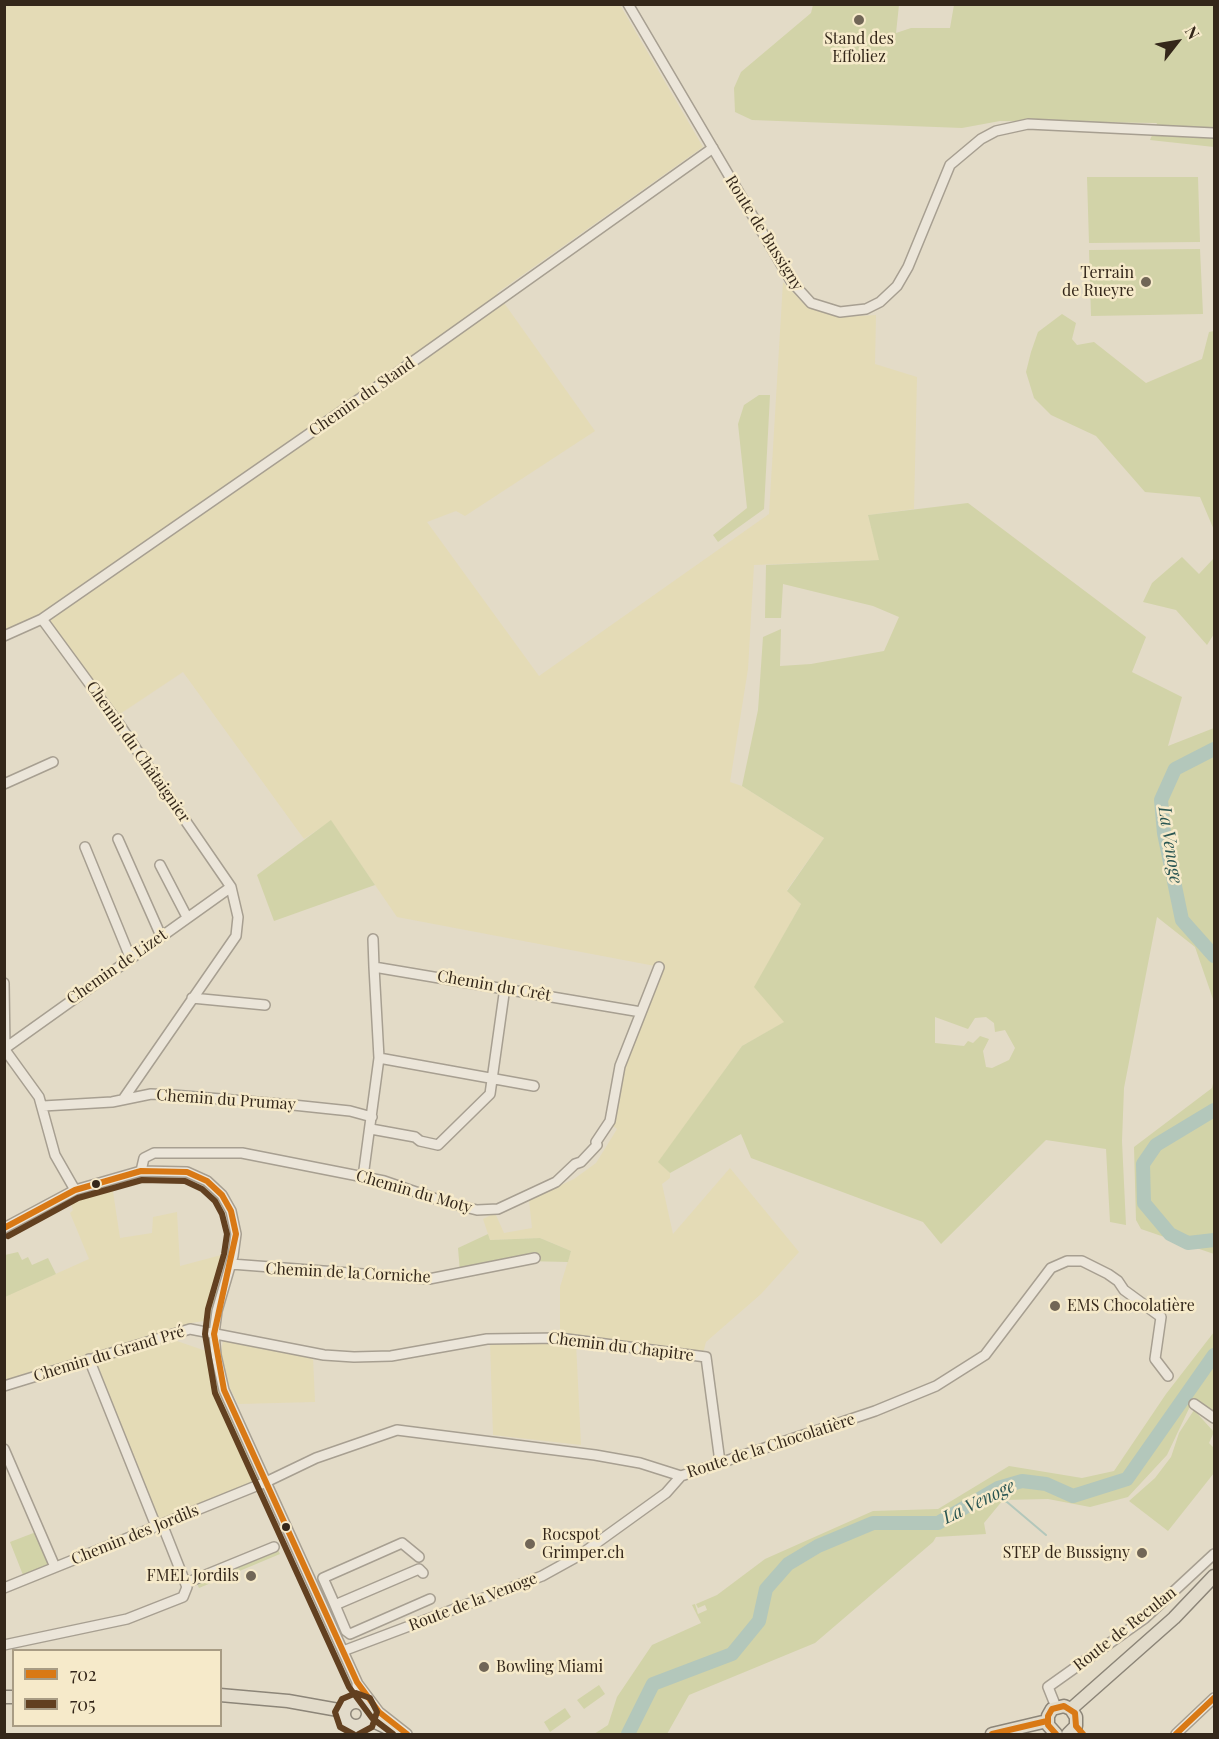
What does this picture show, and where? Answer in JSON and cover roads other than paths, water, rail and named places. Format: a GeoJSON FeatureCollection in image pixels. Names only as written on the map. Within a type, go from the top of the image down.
{"type":"FeatureCollection","features":[{"type":"Feature","properties":{"kind":"main road"},"geometry":{"type":"LineString","coordinates":[[1071,1709],[1174,1618],[1215,1576]]}},
{"type":"Feature","properties":{"kind":"main road"},"geometry":{"type":"LineString","coordinates":[[222,1695],[288,1701],[344,1712]]}},
{"type":"Feature","properties":{"kind":"main road"},"geometry":{"type":"LineString","coordinates":[[358,1702],[367,1710],[367,1718],[363,1724],[353,1725],[347,1722],[344,1712],[348,1705],[358,1702]]}},
{"type":"Feature","properties":{"kind":"main road"},"geometry":{"type":"LineString","coordinates":[[1056,1734],[1049,1729],[1047,1721],[1050,1713],[1056,1707],[1064,1706],[1071,1709],[1077,1717],[1076,1732]]}},
{"type":"Feature","properties":{"kind":"main road"},"geometry":{"type":"LineString","coordinates":[[367,1718],[400,1734]]}},
{"type":"Feature","properties":{"kind":"main road"},"geometry":{"type":"LineString","coordinates":[[992,1734],[1047,1721]]}},
{"type":"Feature","properties":{"kind":"street","name":"Route de Bussigny"},"geometry":{"type":"LineString","coordinates":[[628,4],[783,269],[801,294],[811,303],[840,312],[855,312],[880,302],[897,286],[908,267],[950,165],[981,139],[996,131],[1028,124],[1215,133]]}},
{"type":"Feature","properties":{"kind":"street","name":"Chemin du Stand"},"geometry":{"type":"LineString","coordinates":[[4,636],[42,619],[412,362],[712,148]]}},
{"type":"Feature","properties":{"kind":"street","name":"Chemin du Châtaignier"},"geometry":{"type":"LineString","coordinates":[[42,619],[119,724],[231,887]]}},
{"type":"Feature","properties":{"kind":"street"},"geometry":{"type":"LineString","coordinates":[[4,784],[50,763]]}},
{"type":"Feature","properties":{"kind":"street"},"geometry":{"type":"LineString","coordinates":[[118,839],[138,878],[161,936]]}},
{"type":"Feature","properties":{"kind":"street"},"geometry":{"type":"LineString","coordinates":[[85,847],[130,957]]}},
{"type":"Feature","properties":{"kind":"street"},"geometry":{"type":"LineString","coordinates":[[160,865],[187,917]]}},
{"type":"Feature","properties":{"kind":"street","name":"Chemin de Lizet"},"geometry":{"type":"LineString","coordinates":[[5,1049],[130,957],[231,887]]}},
{"type":"Feature","properties":{"kind":"street"},"geometry":{"type":"LineString","coordinates":[[124,1098],[236,936],[238,917],[231,887]]}},
{"type":"Feature","properties":{"kind":"street"},"geometry":{"type":"LineString","coordinates":[[363,1177],[379,1058],[373,939]]}},
{"type":"Feature","properties":{"kind":"street","name":"Chemin du Crêt"},"geometry":{"type":"LineString","coordinates":[[374,967],[505,987],[641,1012]]}},
{"type":"Feature","properties":{"kind":"street","name":"Chemin du Moty"},"geometry":{"type":"LineString","coordinates":[[141,1171],[144,1158],[154,1153],[242,1153],[363,1177],[482,1211],[498,1209],[556,1182],[575,1164],[581,1162],[597,1145],[596,1142],[610,1121],[620,1066],[659,967]]}},
{"type":"Feature","properties":{"kind":"street"},"geometry":{"type":"LineString","coordinates":[[4,984],[5,1049],[43,1106],[55,1155],[75,1190]]}},
{"type":"Feature","properties":{"kind":"street"},"geometry":{"type":"LineString","coordinates":[[371,1129],[415,1137],[420,1141],[438,1145],[490,1094],[505,987]]}},
{"type":"Feature","properties":{"kind":"street"},"geometry":{"type":"LineString","coordinates":[[192,998],[265,1005]]}},
{"type":"Feature","properties":{"kind":"street"},"geometry":{"type":"LineString","coordinates":[[379,1058],[534,1086]]}},
{"type":"Feature","properties":{"kind":"street","name":"Chemin du Prumay"},"geometry":{"type":"LineString","coordinates":[[43,1106],[112,1102],[152,1094],[350,1111],[372,1117]]}},
{"type":"Feature","properties":{"kind":"street"},"geometry":{"type":"LineString","coordinates":[[4,1228],[75,1190],[141,1171],[187,1172],[216,1188],[227,1203],[235,1223],[235,1247],[217,1311],[214,1334],[224,1390],[357,1682],[379,1712],[407,1734]]}},
{"type":"Feature","properties":{"kind":"street","name":"Chemin de la Corniche"},"geometry":{"type":"LineString","coordinates":[[231,1264],[429,1280],[535,1258]]}},
{"type":"Feature","properties":{"kind":"street","name":"Route de la Chocolatière"},"geometry":{"type":"LineString","coordinates":[[266,1482],[316,1458],[397,1430],[595,1455],[640,1463],[681,1476],[874,1411],[936,1386],[985,1355],[1051,1268],[1067,1261],[1087,1263],[1111,1276],[1124,1290],[1161,1317],[1155,1359],[1168,1376]]}},
{"type":"Feature","properties":{"kind":"street","name":"Chemin du Grand Pré"},"geometry":{"type":"LineString","coordinates":[[4,1386],[190,1329],[214,1334]]}},
{"type":"Feature","properties":{"kind":"street","name":"Chemin du Chapitre"},"geometry":{"type":"LineString","coordinates":[[214,1334],[324,1355],[354,1357],[391,1356],[487,1339],[559,1338],[706,1357],[720,1462]]}},
{"type":"Feature","properties":{"kind":"street"},"geometry":{"type":"LineString","coordinates":[[4,1645],[132,1617],[183,1597],[187,1590],[186,1583],[88,1359]]}},
{"type":"Feature","properties":{"kind":"street"},"geometry":{"type":"LineString","coordinates":[[1194,1404],[1215,1418]]}},
{"type":"Feature","properties":{"kind":"street"},"geometry":{"type":"LineString","coordinates":[[4,1449],[55,1567]]}},
{"type":"Feature","properties":{"kind":"street","name":"Route de la Venoge"},"geometry":{"type":"LineString","coordinates":[[343,1651],[542,1576],[580,1555],[666,1493],[681,1476]]}},
{"type":"Feature","properties":{"kind":"street","name":"Chemin des Jordils"},"geometry":{"type":"LineString","coordinates":[[4,1588],[266,1482]]}},
{"type":"Feature","properties":{"kind":"street"},"geometry":{"type":"LineString","coordinates":[[419,1557],[402,1543],[323,1578],[346,1631],[350,1634],[430,1599]]}},
{"type":"Feature","properties":{"kind":"street"},"geometry":{"type":"LineString","coordinates":[[186,1583],[274,1547]]}},
{"type":"Feature","properties":{"kind":"street","name":"Route de Reculan"},"geometry":{"type":"LineString","coordinates":[[1056,1707],[1048,1687],[1145,1618],[1215,1554]]}},
{"type":"Feature","properties":{"kind":"street"},"geometry":{"type":"LineString","coordinates":[[335,1605],[419,1569],[423,1573]]}},
{"type":"Feature","properties":{"kind":"street"},"geometry":{"type":"LineString","coordinates":[[357,1682],[358,1702]]}},
{"type":"Feature","properties":{"kind":"street"},"geometry":{"type":"LineString","coordinates":[[1176,1734],[1215,1698]]}},
{"type":"Feature","properties":{"kind":"waterway","name":"La Venoge"},"geometry":{"type":"LineString","coordinates":[[1214,749],[1175,769],[1161,800],[1164,833],[1182,920],[1214,956]]}},
{"type":"Feature","properties":{"kind":"waterway","name":"La Venoge"},"geometry":{"type":"LineString","coordinates":[[1214,1110],[1156,1145],[1143,1164],[1144,1203],[1170,1234],[1188,1243],[1214,1240]]}},
{"type":"Feature","properties":{"kind":"waterway","name":"La Venoge"},"geometry":{"type":"LineString","coordinates":[[628,1734],[653,1684],[732,1654],[759,1621],[766,1589],[788,1564],[818,1546],[873,1523],[938,1523],[998,1488],[1022,1481],[1046,1484],[1073,1496],[1127,1479],[1214,1355]]}},
{"type":"Feature","properties":{"kind":"waterway"},"geometry":{"type":"LineString","coordinates":[[990,1493],[1007,1502],[1046,1535]]}},
{"type":"Feature","properties":{"kind":"place","name":"Stand des Effoliez"},"geometry":{"type":"Point","coordinates":[859,20]}},
{"type":"Feature","properties":{"kind":"place","name":"Terrain de Rueyre"},"geometry":{"type":"Point","coordinates":[1146,282]}},
{"type":"Feature","properties":{"kind":"place","name":"EMS Chocolatière"},"geometry":{"type":"Point","coordinates":[1055,1306]}},
{"type":"Feature","properties":{"kind":"place","name":"Rocspot Grimper.ch"},"geometry":{"type":"Point","coordinates":[530,1544]}},
{"type":"Feature","properties":{"kind":"place","name":"STEP de Bussigny"},"geometry":{"type":"Point","coordinates":[1142,1553]}},
{"type":"Feature","properties":{"kind":"place","name":"FMEL Jordils"},"geometry":{"type":"Point","coordinates":[251,1576]}},
{"type":"Feature","properties":{"kind":"place","name":"Bowling Miami"},"geometry":{"type":"Point","coordinates":[484,1667]}}]}
